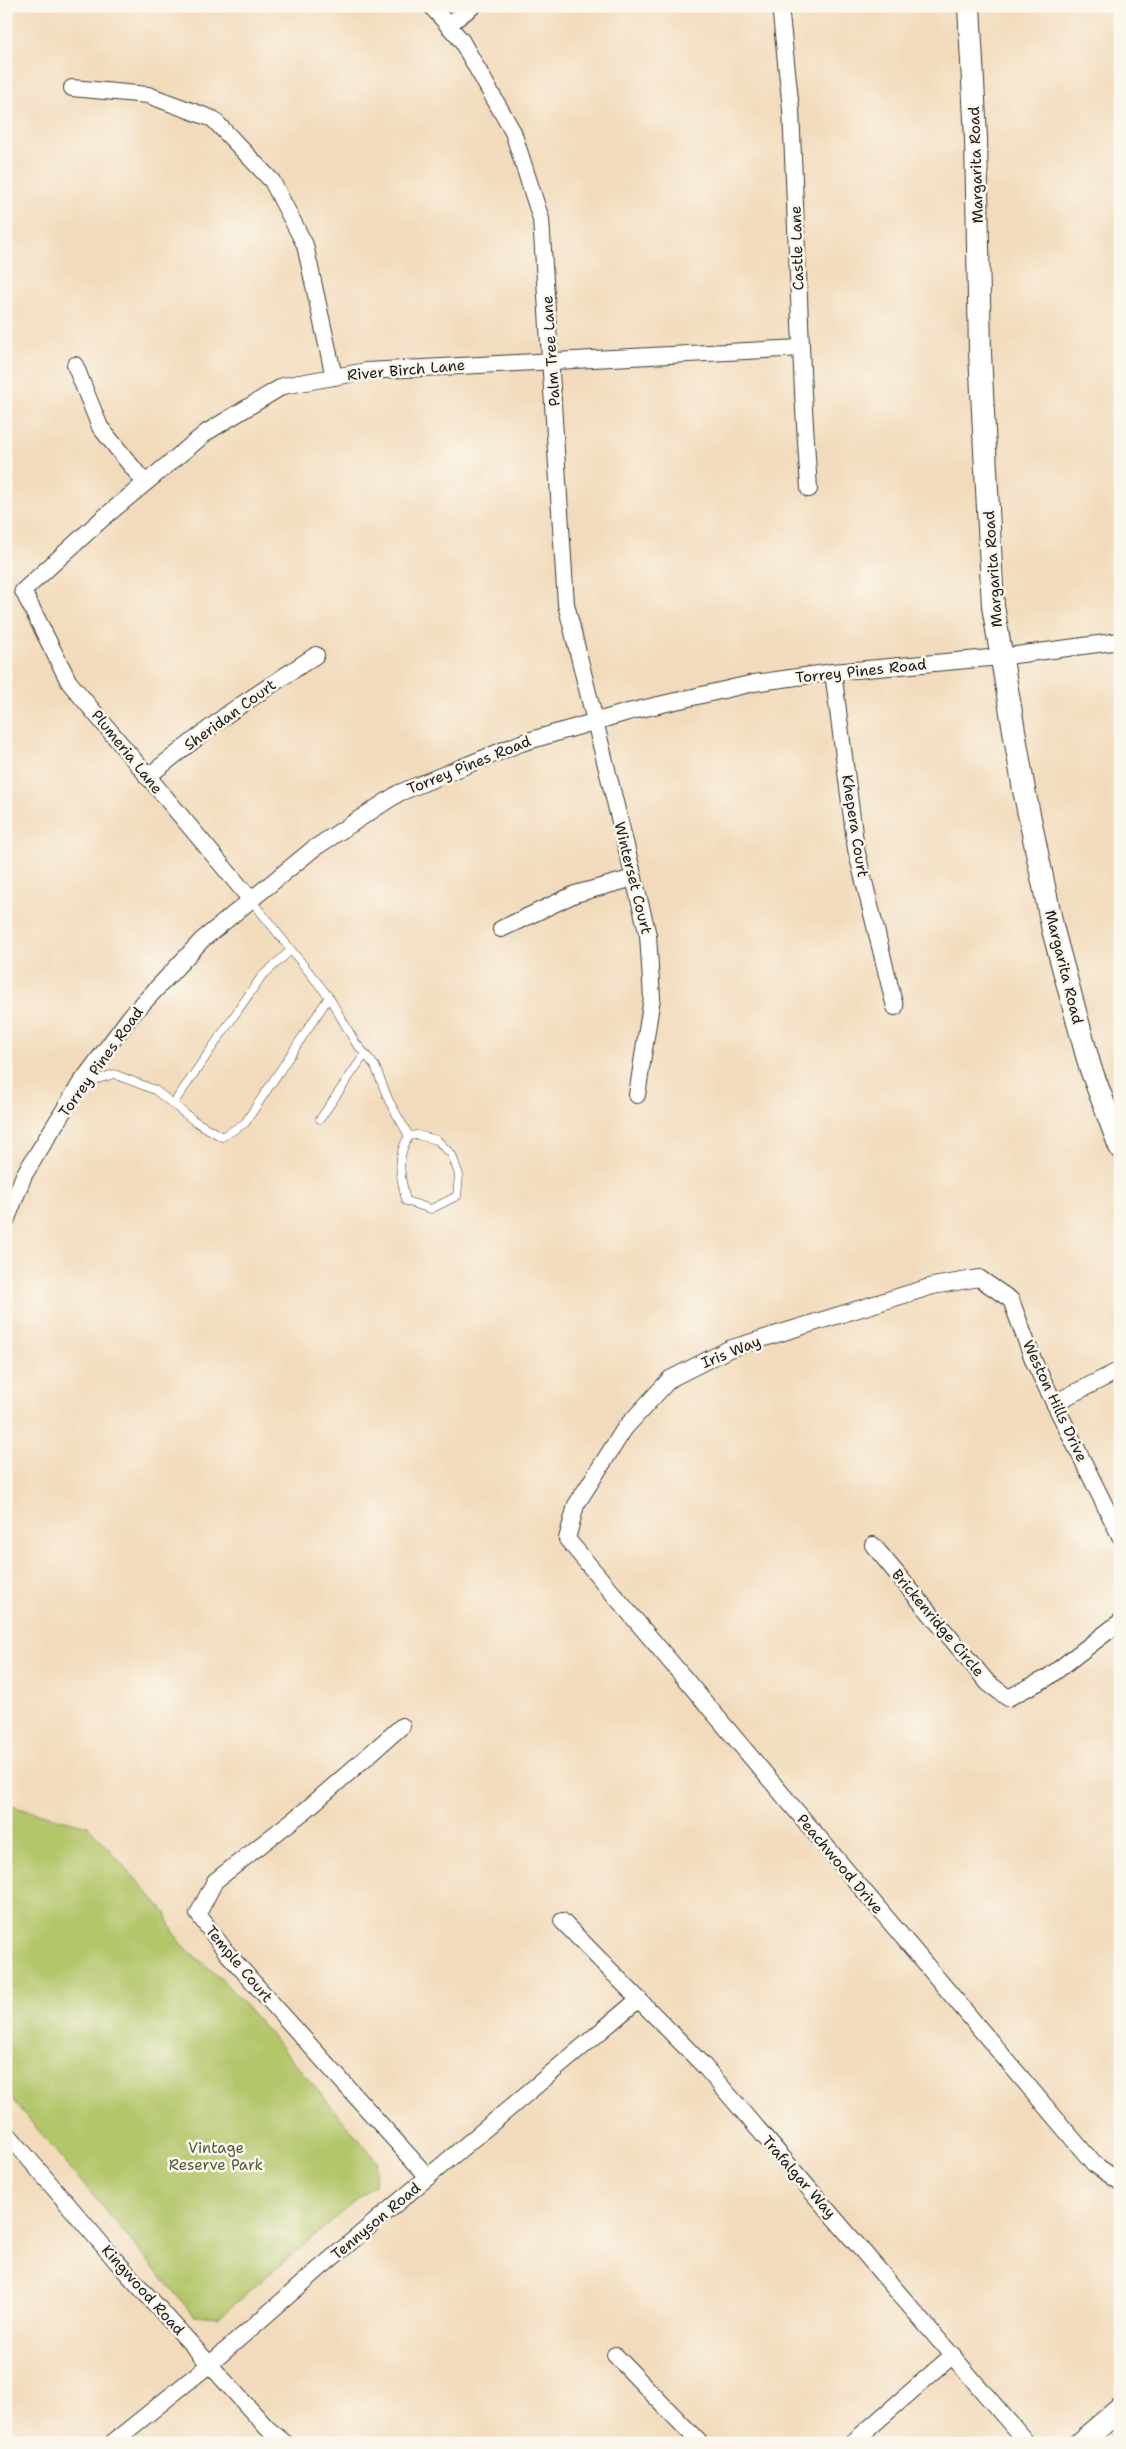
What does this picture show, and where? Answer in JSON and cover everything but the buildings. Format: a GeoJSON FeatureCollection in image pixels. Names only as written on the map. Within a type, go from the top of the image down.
{"type":"FeatureCollection","features":[{"type":"Feature","properties":{"kind":"main road","name":"Margarita Road"},"geometry":{"type":"LineString","coordinates":[[969,6],[976,138],[980,353],[993,606],[1024,790],[1053,930],[1090,1067],[1120,1147]]}},
{"type":"Feature","properties":{"kind":"main road"},"geometry":{"type":"LineString","coordinates":[[1080,2443],[1120,2409]]}},
{"type":"Feature","properties":{"kind":"street","name":"Palm Tree Lane"},"geometry":{"type":"LineString","coordinates":[[431,6],[461,40],[512,132],[541,219],[552,361],[566,604],[595,722]]}},
{"type":"Feature","properties":{"kind":"street"},"geometry":{"type":"LineString","coordinates":[[448,26],[473,6]]}},
{"type":"Feature","properties":{"kind":"street","name":"Castle Lane"},"geometry":{"type":"LineString","coordinates":[[780,6],[791,109],[801,348],[810,489]]}},
{"type":"Feature","properties":{"kind":"street"},"geometry":{"type":"LineString","coordinates":[[72,88],[148,95],[214,119],[272,181],[305,245],[334,377]]}},
{"type":"Feature","properties":{"kind":"street","name":"River Birch Lane"},"geometry":{"type":"LineString","coordinates":[[23,591],[102,519],[207,432],[283,386],[367,371],[801,348]]}},
{"type":"Feature","properties":{"kind":"street"},"geometry":{"type":"LineString","coordinates":[[75,365],[100,427],[145,483]]}},
{"type":"Feature","properties":{"kind":"street","name":"Plumeria Lane"},"geometry":{"type":"LineString","coordinates":[[23,591],[69,682],[251,900]]}},
{"type":"Feature","properties":{"kind":"street","name":"Torrey Pines Road"},"geometry":{"type":"LineString","coordinates":[[6,1221],[24,1175],[80,1084],[130,1017],[202,940],[313,849],[399,793],[521,743],[595,722],[754,683],[833,672],[1001,657],[1120,641]]}},
{"type":"Feature","properties":{"kind":"street","name":"Sheridan Court"},"geometry":{"type":"LineString","coordinates":[[147,777],[229,713],[316,655]]}},
{"type":"Feature","properties":{"kind":"street","name":"Khepera Court"},"geometry":{"type":"LineString","coordinates":[[833,672],[856,849],[895,1007]]}},
{"type":"Feature","properties":{"kind":"street","name":"Winterset Court"},"geometry":{"type":"LineString","coordinates":[[595,722],[648,935],[652,998],[637,1095]]}},
{"type":"Feature","properties":{"kind":"street"},"geometry":{"type":"LineString","coordinates":[[501,929],[575,894],[634,878]]}},
{"type":"Feature","properties":{"kind":"street","name":"Weston Hills Drive"},"geometry":{"type":"LineString","coordinates":[[979,1278],[1011,1300],[1034,1362],[1120,1536]]}},
{"type":"Feature","properties":{"kind":"street","name":"Iris Way"},"geometry":{"type":"LineString","coordinates":[[567,1539],[576,1505],[625,1428],[670,1379],[729,1349],[933,1286],[979,1278]]}},
{"type":"Feature","properties":{"kind":"street"},"geometry":{"type":"LineString","coordinates":[[1054,1403],[1120,1370]]}},
{"type":"Feature","properties":{"kind":"street","name":"Peachwood Drive"},"geometry":{"type":"LineString","coordinates":[[567,1539],[1094,2164],[1120,2182]]}},
{"type":"Feature","properties":{"kind":"street","name":"Brickenridge Circle"},"geometry":{"type":"LineString","coordinates":[[873,1545],[988,1683],[1008,1698],[1047,1678],[1120,1622]]}},
{"type":"Feature","properties":{"kind":"street","name":"Temple Court"},"geometry":{"type":"LineString","coordinates":[[402,1726],[307,1808],[215,1881],[198,1914],[227,1954],[428,2177]]}},
{"type":"Feature","properties":{"kind":"street","name":"Trafalgar Way"},"geometry":{"type":"LineString","coordinates":[[562,1921],[704,2066],[1027,2443]]}},
{"type":"Feature","properties":{"kind":"street","name":"Tennyson Road"},"geometry":{"type":"LineString","coordinates":[[112,2443],[210,2364],[640,1999]]}},
{"type":"Feature","properties":{"kind":"street","name":"Kingwood Road"},"geometry":{"type":"LineString","coordinates":[[6,2132],[117,2262],[268,2429],[285,2443]]}},
{"type":"Feature","properties":{"kind":"street"},"geometry":{"type":"LineString","coordinates":[[615,2355],[700,2443]]}},
{"type":"Feature","properties":{"kind":"street"},"geometry":{"type":"LineString","coordinates":[[852,2443],[952,2355]]}},
{"type":"Feature","properties":{"kind":"lane"},"geometry":{"type":"LineString","coordinates":[[251,900],[329,997],[365,1054],[375,1066],[389,1100],[409,1136]]}},
{"type":"Feature","properties":{"kind":"lane"},"geometry":{"type":"LineString","coordinates":[[173,1104],[261,977],[291,950]]}},
{"type":"Feature","properties":{"kind":"lane"},"geometry":{"type":"LineString","coordinates":[[80,1084],[114,1074],[155,1090],[193,1120],[222,1137],[246,1123],[329,997]]}},
{"type":"Feature","properties":{"kind":"lane"},"geometry":{"type":"LineString","coordinates":[[320,1119],[365,1054]]}},
{"type":"Feature","properties":{"kind":"lane"},"geometry":{"type":"LineString","coordinates":[[409,1136],[437,1140],[452,1155],[460,1175],[457,1196],[431,1209],[406,1202],[399,1170],[402,1147],[409,1136]]}},
{"type":"Feature","properties":{"kind":"green space","name":"Vintage Reserve Park"},"geometry":{"type":"Polygon","coordinates":[[[6,1805],[88,1826],[166,1913],[176,1936],[183,1945],[226,1984],[377,2161],[374,2185],[218,2318],[194,2316],[6,2092],[6,1805]]]}}]}
